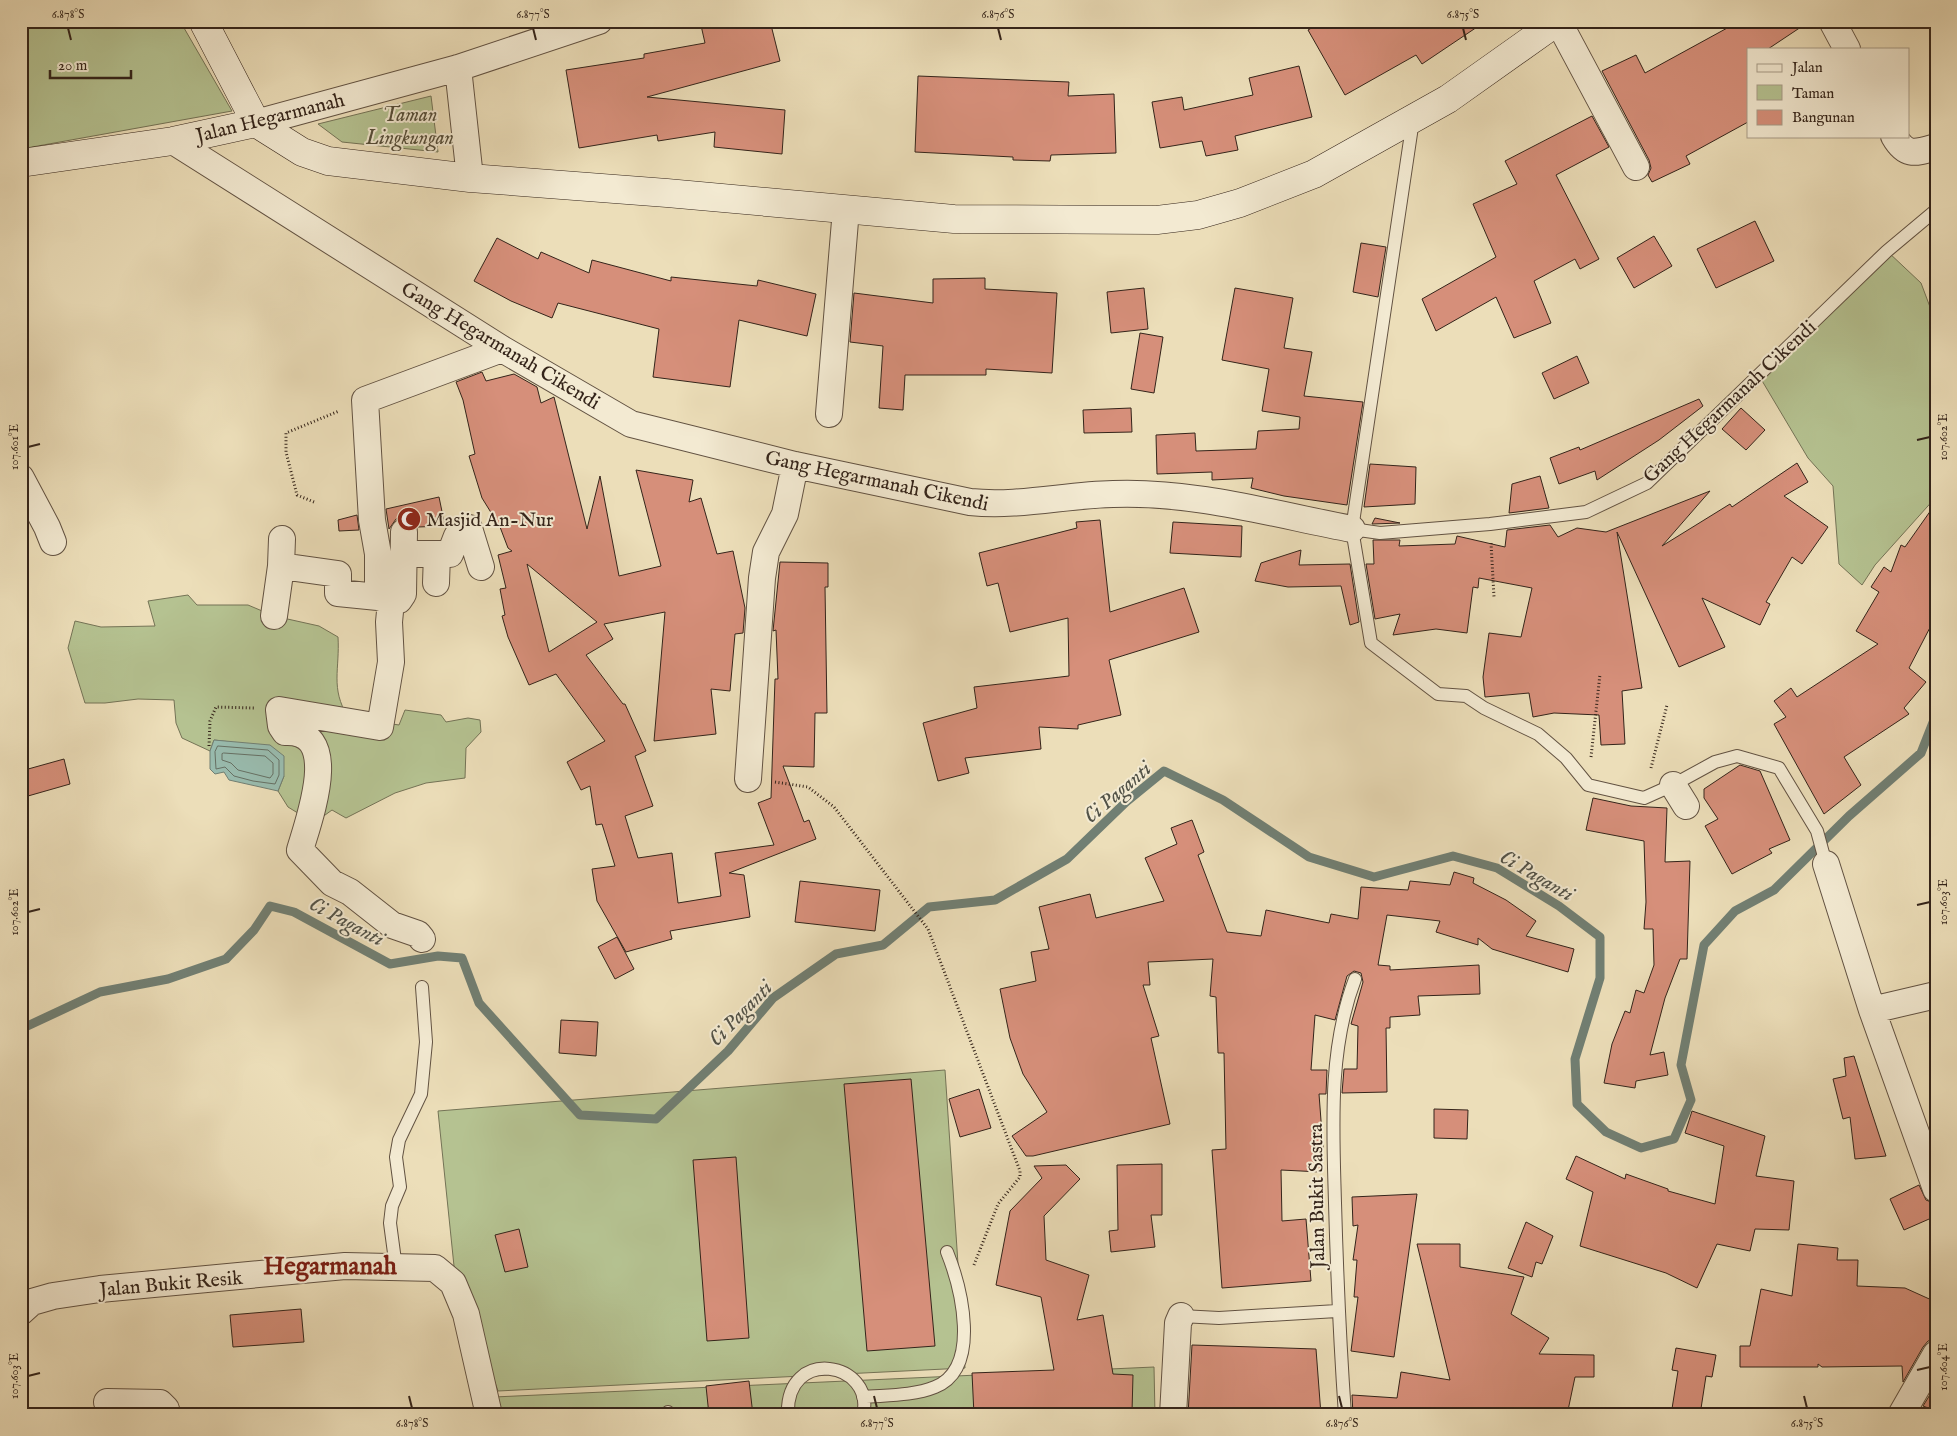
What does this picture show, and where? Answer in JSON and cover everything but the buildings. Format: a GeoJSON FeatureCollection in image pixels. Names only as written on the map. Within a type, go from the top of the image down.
{"type":"FeatureCollection","features":[{"type":"Feature","properties":{"kind":"street"},"geometry":{"type":"LineString","coordinates":[[203,21],[256,123],[302,152],[328,160],[470,178],[954,219],[1157,220],[1198,215],[1240,203],[1314,174],[1448,99],[1558,21],[1636,167]]}},
{"type":"Feature","properties":{"kind":"street","name":"Jalan Hegarmanah"},"geometry":{"type":"LineString","coordinates":[[21,163],[172,141],[256,123],[458,68],[599,21]]}},
{"type":"Feature","properties":{"kind":"street"},"geometry":{"type":"LineString","coordinates":[[1835,22],[1847,48]]}},
{"type":"Feature","properties":{"kind":"street"},"geometry":{"type":"LineString","coordinates":[[458,68],[470,178]]}},
{"type":"Feature","properties":{"kind":"street"},"geometry":{"type":"LineString","coordinates":[[1895,138],[1900,147],[1908,152],[1916,153],[1936,147]]}},
{"type":"Feature","properties":{"kind":"street","name":"Gang Hegarmanah Cikendi"},"geometry":{"type":"LineString","coordinates":[[172,141],[502,349],[631,424],[795,465],[970,502],[997,505],[1113,494],[1192,497],[1352,529]]}},
{"type":"Feature","properties":{"kind":"street"},"geometry":{"type":"LineString","coordinates":[[829,414],[846,209]]}},
{"type":"Feature","properties":{"kind":"street"},"geometry":{"type":"LineString","coordinates":[[422,939],[418,934],[392,925],[350,892],[332,883],[300,850],[316,788],[316,746],[307,736],[294,731],[285,732],[281,726],[279,710],[380,727],[391,662],[389,622],[372,520],[365,400],[502,349]]}},
{"type":"Feature","properties":{"kind":"street"},"geometry":{"type":"LineString","coordinates":[[748,779],[762,578],[766,552],[785,514],[795,465]]}},
{"type":"Feature","properties":{"kind":"street"},"geometry":{"type":"LineString","coordinates":[[21,478],[53,542]]}},
{"type":"Feature","properties":{"kind":"street"},"geometry":{"type":"LineString","coordinates":[[281,566],[338,574],[338,594],[399,600],[402,594],[404,543],[437,554],[450,554],[457,536],[468,528],[480,567]]}},
{"type":"Feature","properties":{"kind":"street"},"geometry":{"type":"LineString","coordinates":[[274,616],[281,566],[282,539]]}},
{"type":"Feature","properties":{"kind":"street"},"geometry":{"type":"LineString","coordinates":[[436,583],[437,554]]}},
{"type":"Feature","properties":{"kind":"street"},"geometry":{"type":"LineString","coordinates":[[1826,864],[1872,1010],[1936,1189]]}},
{"type":"Feature","properties":{"kind":"street"},"geometry":{"type":"LineString","coordinates":[[1872,1010],[1936,995]]}},
{"type":"Feature","properties":{"kind":"street","name":"Jalan Bukit Resik"},"geometry":{"type":"LineString","coordinates":[[21,1312],[32,1302],[53,1296],[100,1289],[345,1266],[435,1268],[453,1283],[466,1314],[489,1415]]}},
{"type":"Feature","properties":{"kind":"street"},"geometry":{"type":"LineString","coordinates":[[1173,1415],[1178,1323],[1181,1316]]}},
{"type":"Feature","properties":{"kind":"street"},"geometry":{"type":"LineString","coordinates":[[1901,1415],[1936,1354]]}},
{"type":"Feature","properties":{"kind":"street"},"geometry":{"type":"LineString","coordinates":[[107,1402],[160,1403],[166,1410],[167,1415]]}},
{"type":"Feature","properties":{"kind":"lane"},"geometry":{"type":"LineString","coordinates":[[1413,120],[1352,529],[1371,642],[1438,694],[1466,696],[1484,708],[1538,734],[1566,758],[1588,785],[1644,798],[1680,795],[1715,762],[1737,756],[1779,768],[1816,831],[1826,864]]}},
{"type":"Feature","properties":{"kind":"lane","name":"Gang Hegarmanah Cikendi"},"geometry":{"type":"LineString","coordinates":[[1352,529],[1380,533],[1490,524],[1586,512],[1647,483],[1887,251],[1936,210]]}},
{"type":"Feature","properties":{"kind":"lane","name":"Jalan Bukit Sastra"},"geometry":{"type":"LineString","coordinates":[[1345,1415],[1337,1311],[1332,1119],[1338,1036],[1345,1004],[1354,979]]}},
{"type":"Feature","properties":{"kind":"lane"},"geometry":{"type":"LineString","coordinates":[[396,1268],[390,1223],[392,1206],[400,1187],[396,1157],[399,1140],[421,1094],[426,1042],[422,988]]}},
{"type":"Feature","properties":{"kind":"lane"},"geometry":{"type":"LineString","coordinates":[[863,1397],[908,1393],[936,1387],[949,1377],[960,1363],[963,1340],[961,1296],[947,1252]]}},
{"type":"Feature","properties":{"kind":"lane"},"geometry":{"type":"LineString","coordinates":[[1181,1316],[1219,1318],[1337,1311]]}},
{"type":"Feature","properties":{"kind":"lane"},"geometry":{"type":"LineString","coordinates":[[788,1415],[787,1400],[792,1386],[802,1375],[816,1368],[831,1368],[846,1373],[857,1383],[863,1397],[863,1415]]}},
{"type":"Feature","properties":{"kind":"path"},"geometry":{"type":"LineString","coordinates":[[314,502],[297,495],[286,452],[286,433],[365,400]]}},
{"type":"Feature","properties":{"kind":"path"},"geometry":{"type":"LineString","coordinates":[[1490,524],[1494,597]]}},
{"type":"Feature","properties":{"kind":"path"},"geometry":{"type":"LineString","coordinates":[[1588,785],[1600,674]]}},
{"type":"Feature","properties":{"kind":"path"},"geometry":{"type":"LineString","coordinates":[[1644,798],[1667,705]]}},
{"type":"Feature","properties":{"kind":"path"},"geometry":{"type":"LineString","coordinates":[[209,746],[210,722],[216,707],[279,710]]}},
{"type":"Feature","properties":{"kind":"path"},"geometry":{"type":"LineString","coordinates":[[748,779],[808,787],[834,808],[928,929],[1016,1160],[1020,1177],[998,1204],[961,1296]]}},
{"type":"Feature","properties":{"kind":"green space"},"geometry":{"type":"Polygon","coordinates":[[[21,21],[180,21],[232,111],[21,149],[21,21]]]}},
{"type":"Feature","properties":{"kind":"green space","name":"Taman Lingkungan"},"geometry":{"type":"Polygon","coordinates":[[[431,96],[438,152],[342,142],[318,124],[431,96]]]}},
{"type":"Feature","properties":{"kind":"green space"},"geometry":{"type":"Polygon","coordinates":[[[1887,251],[1921,283],[1936,323],[1936,497],[1875,565],[1862,585],[1839,564],[1833,486],[1808,458],[1758,374],[1887,251]]]}},
{"type":"Feature","properties":{"kind":"green space"},"geometry":{"type":"Polygon","coordinates":[[[188,595],[197,605],[248,605],[274,616],[319,626],[338,637],[337,687],[342,707],[348,717],[399,725],[405,710],[441,715],[446,722],[468,718],[480,720],[481,732],[466,748],[465,778],[426,783],[395,793],[346,818],[332,810],[314,823],[288,807],[278,791],[284,776],[231,742],[214,740],[210,751],[182,738],[176,723],[174,700],[138,699],[105,703],[85,703],[68,648],[75,621],[101,627],[155,626],[148,601],[188,595]]]}},
{"type":"Feature","properties":{"kind":"green space"},"geometry":{"type":"Polygon","coordinates":[[[945,1070],[965,1368],[498,1391],[454,1266],[438,1111],[945,1070]]]}},
{"type":"Feature","properties":{"kind":"green space"},"geometry":{"type":"Polygon","coordinates":[[[1154,1367],[1155,1415],[495,1415],[494,1397],[1154,1367]]]}},
{"type":"Feature","properties":{"kind":"water"},"geometry":{"type":"Polygon","coordinates":[[[214,740],[270,745],[284,756],[284,776],[278,791],[229,780],[224,772],[215,774],[210,769],[210,751],[214,740]]]}},
{"type":"Feature","properties":{"kind":"waterway","name":"Ci Paganti"},"geometry":{"type":"LineString","coordinates":[[21,1029],[100,992],[168,979],[226,959],[254,930],[270,906],[294,912],[390,964],[438,956],[462,958],[479,1003],[580,1115],[656,1119],[728,1051],[773,998],[836,954],[883,945],[929,907],[995,900],[1067,859],[1126,802],[1164,771],[1223,800],[1309,857],[1374,877],[1453,856],[1497,868],[1559,906],[1600,937],[1600,978],[1575,1059],[1577,1104],[1606,1132],[1641,1148],[1674,1139],[1691,1100],[1681,1065],[1704,945],[1735,911],[1774,890],[1849,816],[1921,753],[1936,715]]}},
{"type":"Feature","properties":{"kind":"place","name":"Masjid An-Nur"},"geometry":{"type":"Point","coordinates":[409,519]}},
{"type":"Feature","properties":{"kind":"district","name":"Hegarmanah"},"geometry":{"type":"Point","coordinates":[330,1265]}}]}
